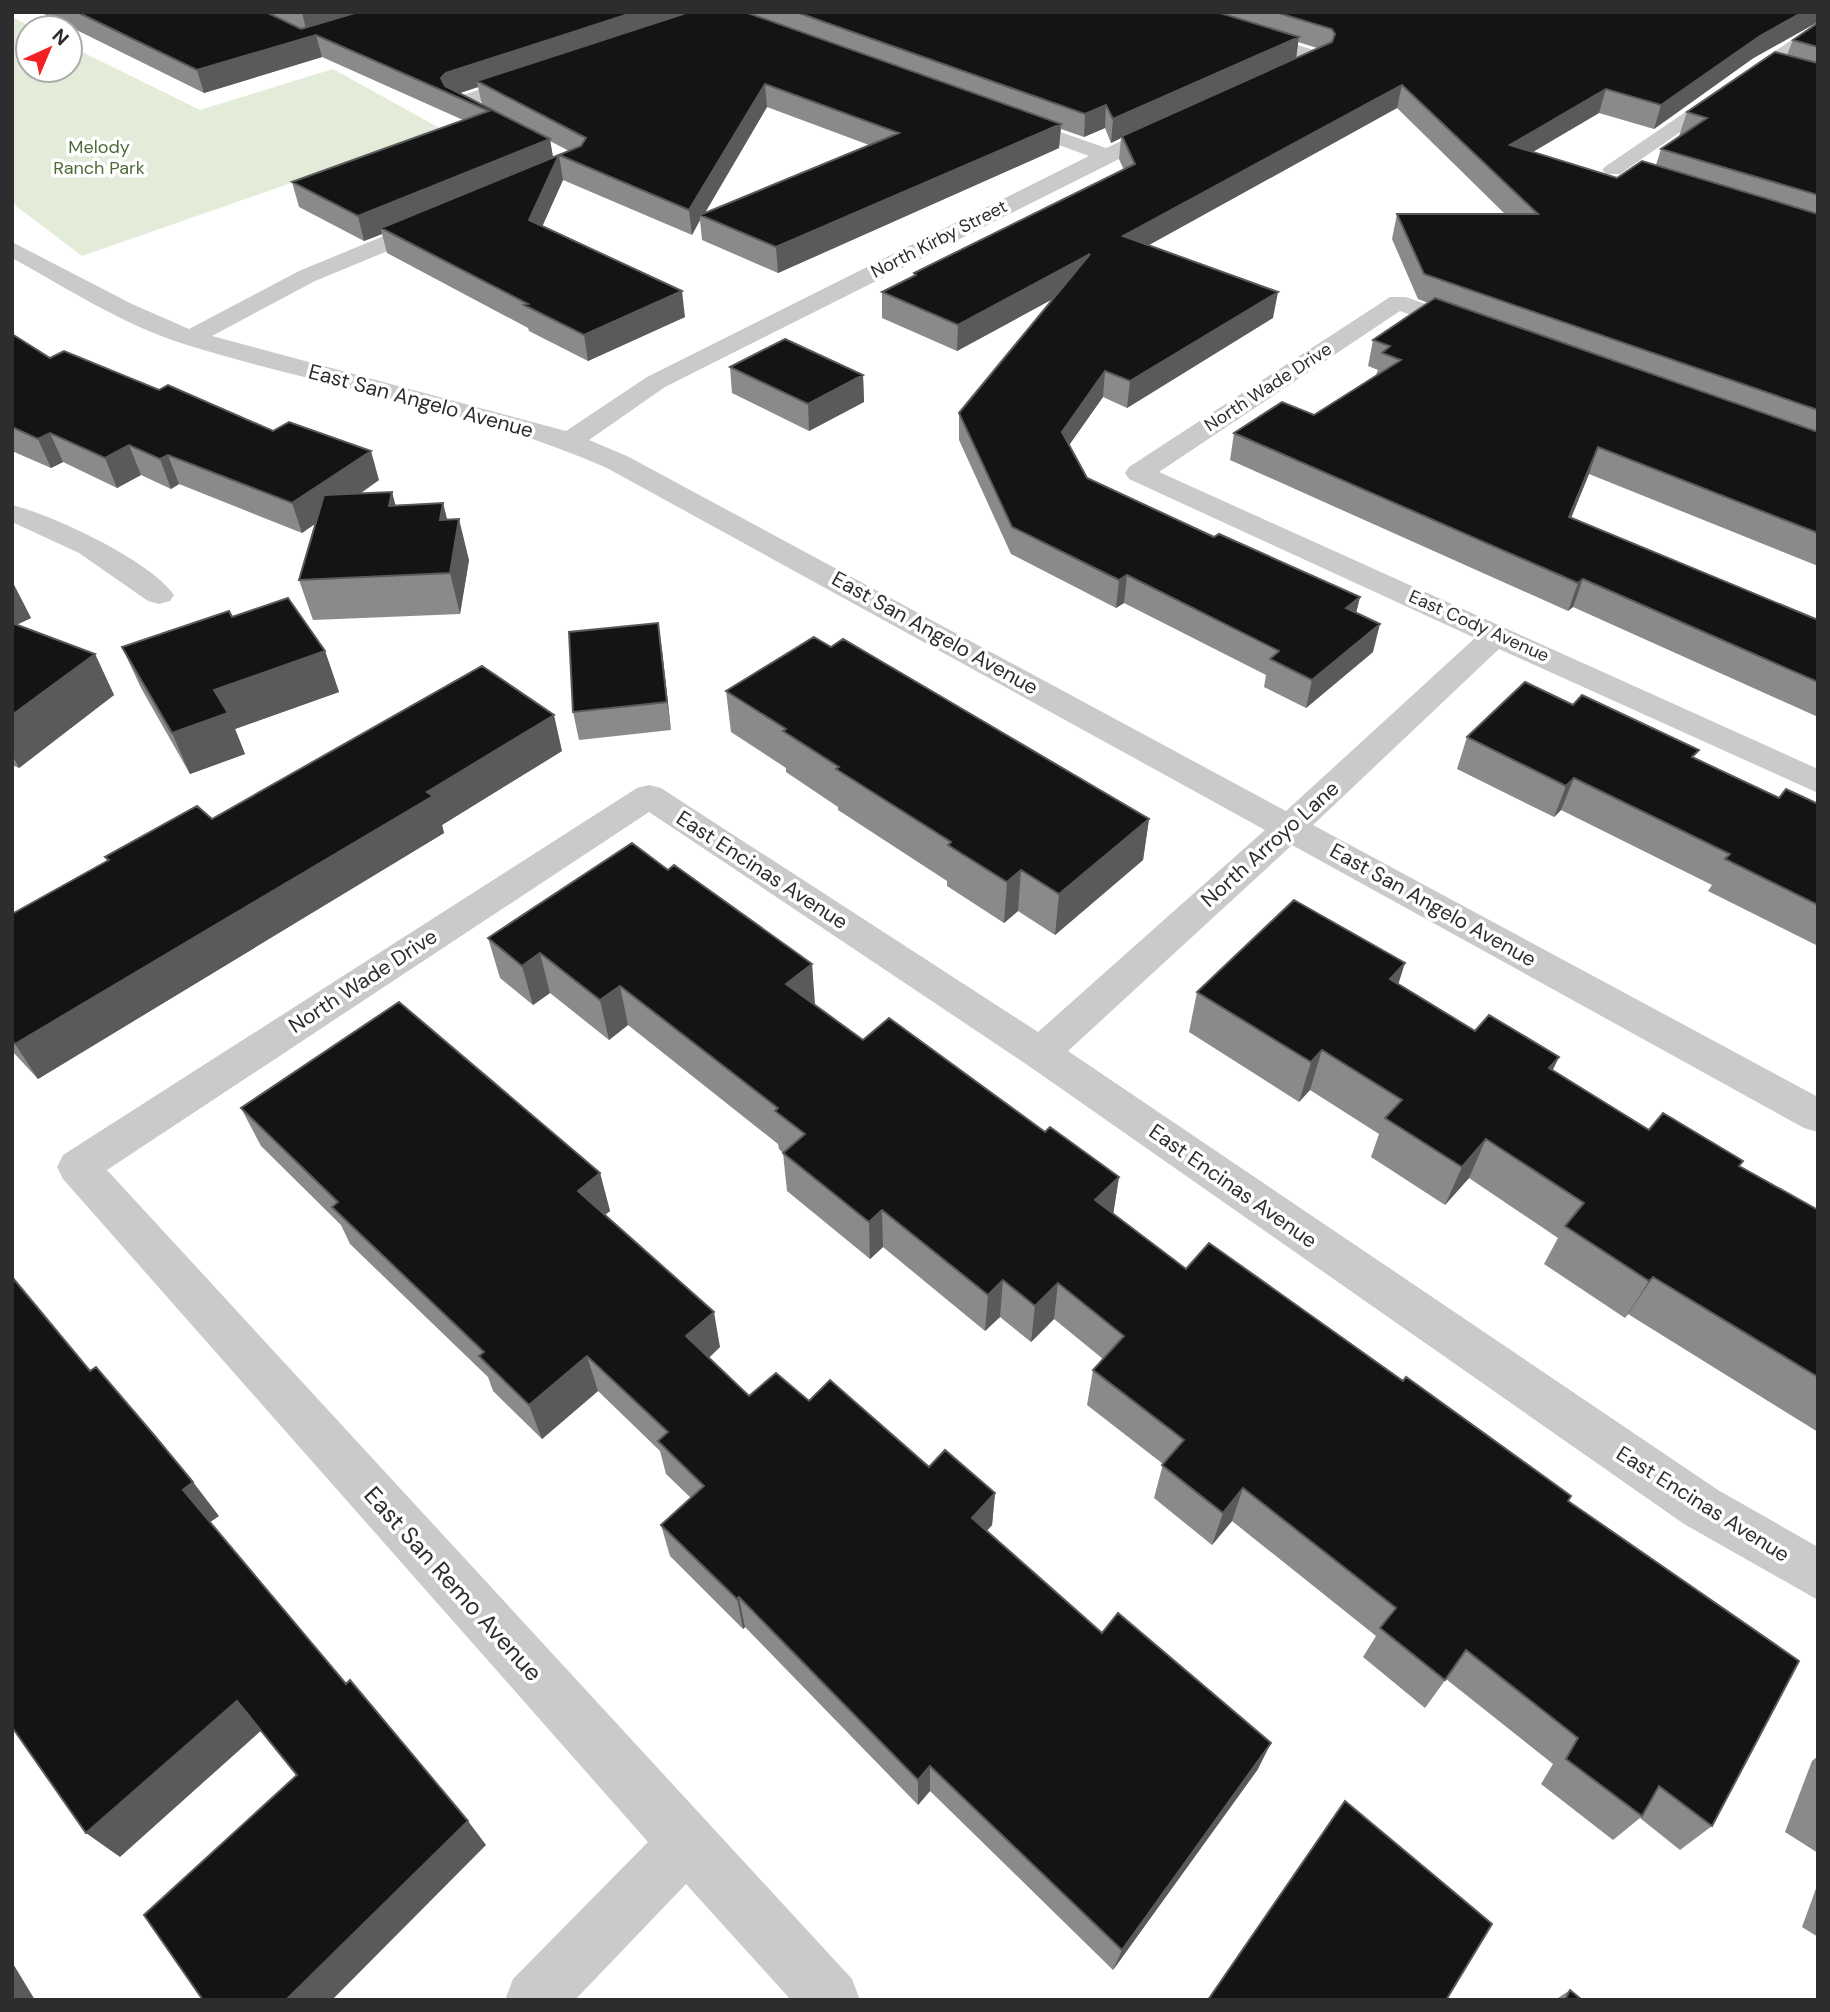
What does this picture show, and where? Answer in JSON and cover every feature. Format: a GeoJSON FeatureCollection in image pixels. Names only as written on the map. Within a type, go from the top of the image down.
{"type":"FeatureCollection","features":[{"type":"Feature","properties":{"kind":"street"},"geometry":{"type":"LineString","coordinates":[[1170,12],[1320,58],[1295,70]]}},
{"type":"Feature","properties":{"kind":"street"},"geometry":{"type":"LineString","coordinates":[[1638,178],[1613,170],[1818,27]]}},
{"type":"Feature","properties":{"kind":"street"},"geometry":{"type":"LineString","coordinates":[[1760,65],[1783,71]]}},
{"type":"Feature","properties":{"kind":"street"},"geometry":{"type":"LineString","coordinates":[[482,115],[458,103],[550,72]]}},
{"type":"Feature","properties":{"kind":"street"},"geometry":{"type":"LineString","coordinates":[[991,113],[1107,155]]}},
{"type":"Feature","properties":{"kind":"street","name":"North Kirby Street"},"geometry":{"type":"LineString","coordinates":[[569,441],[656,382],[1107,155],[1194,115]]}},
{"type":"Feature","properties":{"kind":"street"},"geometry":{"type":"LineString","coordinates":[[190,338],[307,276],[449,217]]}},
{"type":"Feature","properties":{"kind":"street","name":"East San Angelo Avenue"},"geometry":{"type":"LineString","coordinates":[[12,249],[123,309],[190,338],[569,441],[694,501],[1818,1116]]}},
{"type":"Feature","properties":{"kind":"street","name":"North Wade Drive"},"geometry":{"type":"LineString","coordinates":[[1139,473],[1398,302],[1490,335]]}},
{"type":"Feature","properties":{"kind":"street","name":"East Cody Avenue"},"geometry":{"type":"LineString","coordinates":[[1139,473],[1818,782]]}},
{"type":"Feature","properties":{"kind":"street"},"geometry":{"type":"LineString","coordinates":[[12,513],[34,519],[105,554],[159,595]]}},
{"type":"Feature","properties":{"kind":"street","name":"North Arroyo Lane"},"geometry":{"type":"LineString","coordinates":[[1040,1053],[1290,827],[1497,634]]}},
{"type":"Feature","properties":{"kind":"street","name":"North Wade Drive"},"geometry":{"type":"LineString","coordinates":[[78,1167],[649,796]]}},
{"type":"Feature","properties":{"kind":"street","name":"East Encinas Avenue"},"geometry":{"type":"LineString","coordinates":[[649,796],[1040,1053],[1701,1507],[1818,1575]]}},
{"type":"Feature","properties":{"kind":"street","name":"East San Remo Avenue"},"geometry":{"type":"LineString","coordinates":[[78,1167],[686,1843],[831,2000]]}},
{"type":"Feature","properties":{"kind":"street"},"geometry":{"type":"LineString","coordinates":[[534,2000],[686,1843]]}},
{"type":"Feature","properties":{"kind":"green space","name":"Melody Ranch Park"},"geometry":{"type":"Polygon","coordinates":[[[12,17],[14,84],[84,84],[84,53],[200,110],[333,69],[443,130],[82,256],[16,206],[12,197],[12,17]]]}},
{"type":"Feature","properties":{"kind":"building"},"geometry":{"type":"Polygon","coordinates":[[[77,12],[266,12],[301,29],[358,12],[635,12],[446,73],[441,78],[445,86],[550,139],[358,216],[292,182],[489,111],[316,35],[197,70],[77,12]]]}},
{"type":"Feature","properties":{"kind":"building"},"geometry":{"type":"Polygon","coordinates":[[[689,12],[745,12],[1061,124],[776,247],[700,215],[899,133],[765,84],[689,210],[559,155],[581,146],[586,138],[477,81],[689,12]]]}},
{"type":"Feature","properties":{"kind":"building"},"geometry":{"type":"Polygon","coordinates":[[[796,12],[1217,12],[1299,37],[1113,119],[1106,105],[1085,114],[796,12]]]}},
{"type":"Feature","properties":{"kind":"building"},"geometry":{"type":"Polygon","coordinates":[[[1275,12],[1803,12],[1760,36],[1661,105],[1606,89],[1510,145],[1617,178],[1642,161],[1818,214],[1818,410],[1424,274],[1397,214],[1538,214],[1402,85],[1123,236],[1278,292],[1130,381],[1105,371],[1062,432],[1087,478],[1214,537],[1219,534],[1360,597],[1346,608],[1380,624],[1312,680],[1270,659],[1279,651],[1127,575],[1119,580],[1012,527],[959,413],[1090,254],[958,325],[882,292],[916,275],[914,273],[1135,164],[1122,136],[1332,42],[1335,34],[1332,29],[1275,12]]]}},
{"type":"Feature","properties":{"kind":"building"},"geometry":{"type":"Polygon","coordinates":[[[1818,23],[1818,47],[1793,40],[1818,23]]]}},
{"type":"Feature","properties":{"kind":"building"},"geometry":{"type":"Polygon","coordinates":[[[1775,52],[1818,63],[1818,195],[1661,149],[1707,118],[1687,112],[1775,52]]]}},
{"type":"Feature","properties":{"kind":"building"},"geometry":{"type":"Polygon","coordinates":[[[559,155],[529,220],[682,291],[584,335],[381,228],[559,155]]]}},
{"type":"Feature","properties":{"kind":"building"},"geometry":{"type":"Polygon","coordinates":[[[1435,298],[1818,432],[1818,533],[1598,447],[1569,517],[1818,620],[1818,682],[1583,579],[1578,583],[1234,433],[1282,402],[1314,415],[1401,360],[1382,353],[1390,346],[1373,340],[1435,298]]]}},
{"type":"Feature","properties":{"kind":"building"},"geometry":{"type":"Polygon","coordinates":[[[12,334],[50,358],[64,351],[159,390],[168,385],[273,431],[289,422],[371,451],[292,503],[168,455],[160,459],[129,445],[105,458],[50,433],[38,439],[12,427],[12,334]]]}},
{"type":"Feature","properties":{"kind":"building"},"geometry":{"type":"Polygon","coordinates":[[[785,339],[863,375],[808,404],[730,367],[785,339]]]}},
{"type":"Feature","properties":{"kind":"building"},"geometry":{"type":"Polygon","coordinates":[[[392,492],[389,506],[443,503],[440,520],[459,519],[450,573],[299,580],[324,495],[392,492]]]}},
{"type":"Feature","properties":{"kind":"building"},"geometry":{"type":"Polygon","coordinates":[[[288,598],[325,651],[214,690],[228,713],[172,733],[122,647],[229,611],[232,617],[288,598]]]}},
{"type":"Feature","properties":{"kind":"building"},"geometry":{"type":"Polygon","coordinates":[[[12,623],[95,654],[12,715],[12,623]]]}},
{"type":"Feature","properties":{"kind":"building"},"geometry":{"type":"Polygon","coordinates":[[[658,623],[667,702],[573,712],[569,632],[658,623]]]}},
{"type":"Feature","properties":{"kind":"building"},"geometry":{"type":"Polygon","coordinates":[[[814,637],[831,647],[843,639],[1149,819],[1059,894],[1021,870],[1007,882],[948,845],[951,842],[836,769],[839,767],[783,731],[786,729],[726,691],[814,637]]]}},
{"type":"Feature","properties":{"kind":"building"},"geometry":{"type":"Polygon","coordinates":[[[482,666],[554,715],[427,792],[433,796],[15,1044],[12,1041],[12,914],[109,860],[105,857],[197,806],[212,819],[482,666]]]}},
{"type":"Feature","properties":{"kind":"building"},"geometry":{"type":"Polygon","coordinates":[[[1525,682],[1573,705],[1582,695],[1699,750],[1692,757],[1779,798],[1786,789],[1818,804],[1818,905],[1725,859],[1730,854],[1574,778],[1566,786],[1467,737],[1525,682]]]}},
{"type":"Feature","properties":{"kind":"building"},"geometry":{"type":"Polygon","coordinates":[[[632,843],[668,870],[674,865],[812,964],[786,984],[863,1040],[889,1018],[1045,1132],[1050,1127],[1119,1177],[1095,1200],[1186,1269],[1209,1243],[1403,1381],[1406,1377],[1571,1496],[1568,1501],[1799,1661],[1712,1826],[1659,1786],[1642,1816],[1566,1759],[1578,1738],[1466,1650],[1445,1680],[1380,1628],[1396,1608],[1243,1488],[1223,1513],[1162,1465],[1184,1440],[1093,1370],[1124,1336],[1058,1283],[1035,1306],[1003,1280],[988,1295],[882,1210],[869,1222],[783,1153],[805,1134],[775,1111],[778,1108],[620,986],[600,1000],[540,953],[522,966],[488,938],[632,843]]]}},
{"type":"Feature","properties":{"kind":"building"},"geometry":{"type":"Polygon","coordinates":[[[1294,900],[1405,963],[1390,979],[1475,1031],[1489,1015],[1559,1057],[1549,1068],[1649,1130],[1663,1113],[1743,1161],[1739,1166],[1818,1210],[1818,1377],[1653,1277],[1649,1281],[1565,1226],[1584,1203],[1486,1139],[1462,1167],[1385,1118],[1402,1100],[1322,1050],[1311,1062],[1197,992],[1294,900]]]}},
{"type":"Feature","properties":{"kind":"building"},"geometry":{"type":"Polygon","coordinates":[[[399,1002],[600,1173],[578,1191],[714,1312],[686,1336],[749,1396],[776,1373],[809,1401],[830,1380],[929,1467],[945,1450],[995,1493],[972,1518],[1102,1633],[1118,1613],[1271,1743],[1122,1950],[930,1766],[918,1780],[739,1597],[737,1599],[661,1525],[704,1486],[658,1441],[668,1432],[587,1356],[529,1405],[479,1356],[484,1352],[332,1207],[338,1202],[241,1108],[399,1002]]]}},
{"type":"Feature","properties":{"kind":"building"},"geometry":{"type":"Polygon","coordinates":[[[12,1277],[90,1371],[96,1367],[154,1435],[193,1482],[183,1490],[346,1684],[350,1680],[468,1821],[286,2000],[203,2000],[144,1915],[297,1775],[237,1701],[86,1833],[12,1727],[12,1277]]]}},
{"type":"Feature","properties":{"kind":"building"},"geometry":{"type":"Polygon","coordinates":[[[1345,1801],[1492,1924],[1446,2000],[1208,2000],[1345,1801]]]}},
{"type":"Feature","properties":{"kind":"building"},"geometry":{"type":"Polygon","coordinates":[[[1570,1990],[1582,2000],[1565,2000],[1570,1990]]]}}]}
